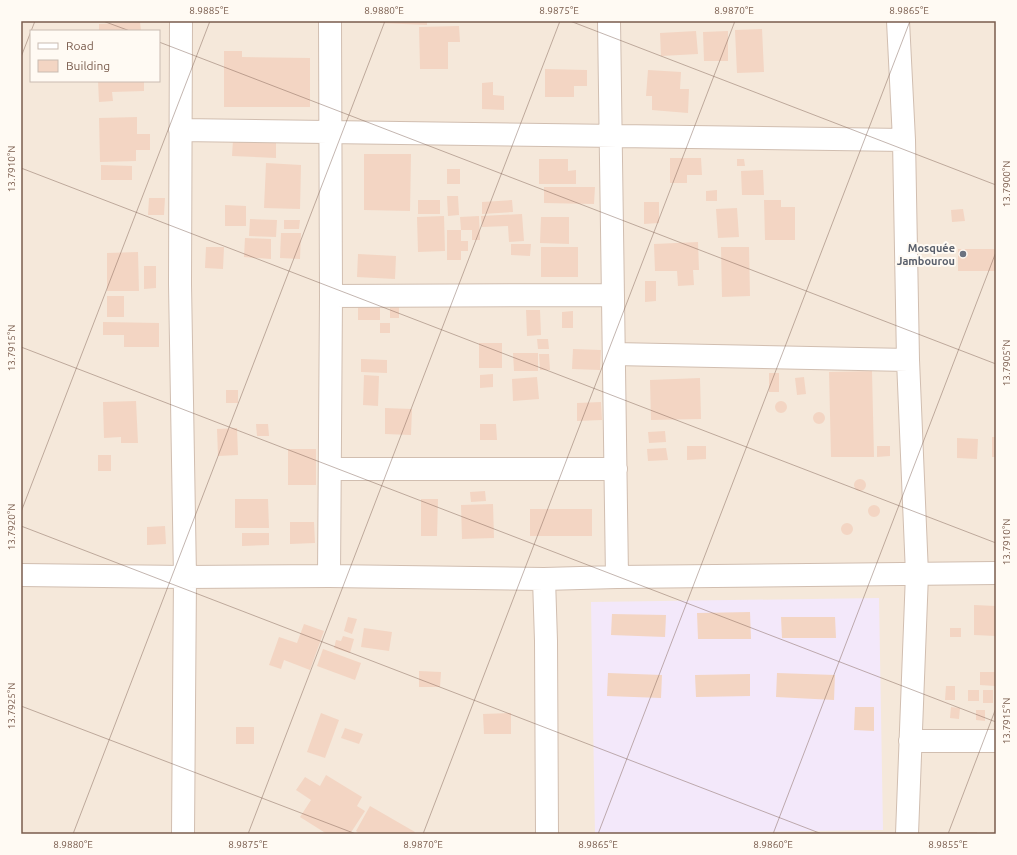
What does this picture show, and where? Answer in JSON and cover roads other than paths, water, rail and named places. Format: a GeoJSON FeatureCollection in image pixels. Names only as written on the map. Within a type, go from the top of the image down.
{"type":"FeatureCollection","features":[{"type":"Feature","properties":{"kind":"street"},"geometry":{"type":"LineString","coordinates":[[181,21],[180,284],[185,577],[183,834]]}},
{"type":"Feature","properties":{"kind":"street"},"geometry":{"type":"LineString","coordinates":[[329,576],[331,296],[330,21]]}},
{"type":"Feature","properties":{"kind":"street"},"geometry":{"type":"LineString","coordinates":[[609,21],[617,577]]}},
{"type":"Feature","properties":{"kind":"street"},"geometry":{"type":"LineString","coordinates":[[898,21],[904,140],[908,360],[917,574],[907,834]]}},
{"type":"Feature","properties":{"kind":"street"},"geometry":{"type":"LineString","coordinates":[[180,130],[904,140]]}},
{"type":"Feature","properties":{"kind":"street"},"geometry":{"type":"LineString","coordinates":[[331,296],[613,295]]}},
{"type":"Feature","properties":{"kind":"street"},"geometry":{"type":"LineString","coordinates":[[614,354],[908,360]]}},
{"type":"Feature","properties":{"kind":"street"},"geometry":{"type":"LineString","coordinates":[[330,469],[616,469]]}},
{"type":"Feature","properties":{"kind":"street"},"geometry":{"type":"LineString","coordinates":[[21,575],[185,577],[329,576],[544,579],[996,573]]}},
{"type":"Feature","properties":{"kind":"street"},"geometry":{"type":"LineString","coordinates":[[544,579],[547,834]]}},
{"type":"Feature","properties":{"kind":"street"},"geometry":{"type":"LineString","coordinates":[[910,741],[996,741]]}},
{"type":"Feature","properties":{"kind":"place","name":"Mosquée Jambourou"},"geometry":{"type":"Point","coordinates":[963,254]}}]}
